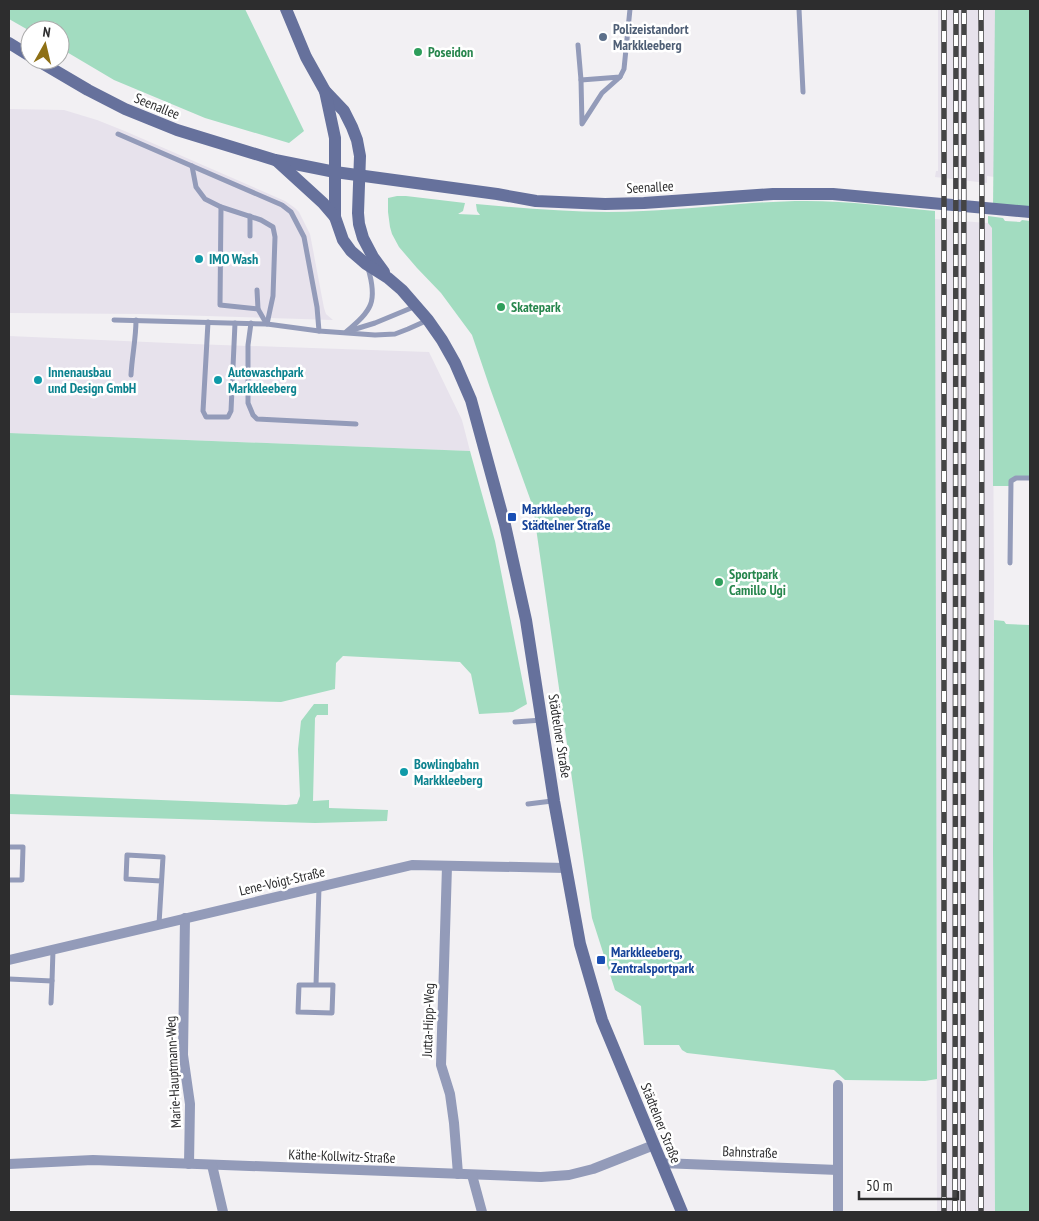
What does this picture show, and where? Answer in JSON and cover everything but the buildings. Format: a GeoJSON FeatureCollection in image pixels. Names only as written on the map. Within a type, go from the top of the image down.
{"type":"FeatureCollection","features":[{"type":"Feature","properties":{"kind":"street","name":"Städtelner Straße"},"geometry":{"type":"LineString","coordinates":[[286,9],[306,57],[325,91],[344,111],[357,140],[360,156],[359,224],[363,238],[373,258],[388,278]]}},
{"type":"Feature","properties":{"kind":"street"},"geometry":{"type":"LineString","coordinates":[[9,43],[20,50]]}},
{"type":"Feature","properties":{"kind":"street","name":"Seenallee"},"geometry":{"type":"LineString","coordinates":[[54,70],[124,109],[177,130],[275,160],[335,172],[536,201],[605,204],[773,194],[824,194],[1030,212]]}},
{"type":"Feature","properties":{"kind":"street","name":"Städtelner Straße"},"geometry":{"type":"LineString","coordinates":[[325,91],[335,138],[335,217],[343,240],[351,251],[366,264],[388,278],[402,290],[428,320],[455,363],[471,400],[506,525],[526,620],[554,801],[580,944],[602,1020],[682,1212]]}},
{"type":"Feature","properties":{"kind":"street","name":"Seenallee"},"geometry":{"type":"LineString","coordinates":[[275,160],[324,203],[335,217]]}},
{"type":"Feature","properties":{"kind":"street","name":"Lene-Voigt-Straße"},"geometry":{"type":"LineString","coordinates":[[9,960],[412,865],[566,868]]}},
{"type":"Feature","properties":{"kind":"street","name":"Jutta-Hipp-Weg"},"geometry":{"type":"LineString","coordinates":[[447,866],[441,1064],[450,1094],[458,1174]]}},
{"type":"Feature","properties":{"kind":"street","name":"Marie-Hauptmann-Weg"},"geometry":{"type":"LineString","coordinates":[[185,918],[183,1055],[190,1104],[189,1164]]}},
{"type":"Feature","properties":{"kind":"street"},"geometry":{"type":"LineString","coordinates":[[838,1085],[838,1212]]}},
{"type":"Feature","properties":{"kind":"street","name":"Käthe-Kollwitz-Straße"},"geometry":{"type":"LineString","coordinates":[[9,1164],[93,1160],[540,1177],[569,1175],[593,1169],[654,1145]]}},
{"type":"Feature","properties":{"kind":"street","name":"Bahnstraße"},"geometry":{"type":"LineString","coordinates":[[661,1163],[838,1170]]}},
{"type":"Feature","properties":{"kind":"street"},"geometry":{"type":"LineString","coordinates":[[212,1164],[223,1212]]}},
{"type":"Feature","properties":{"kind":"street"},"geometry":{"type":"LineString","coordinates":[[472,1175],[482,1212]]}},
{"type":"Feature","properties":{"kind":"lane"},"geometry":{"type":"LineString","coordinates":[[578,45],[582,80],[582,124],[602,93],[620,76],[624,69],[630,9]]}},
{"type":"Feature","properties":{"kind":"lane"},"geometry":{"type":"LineString","coordinates":[[799,9],[803,92]]}},
{"type":"Feature","properties":{"kind":"lane"},"geometry":{"type":"LineString","coordinates":[[582,80],[620,76]]}},
{"type":"Feature","properties":{"kind":"lane"},"geometry":{"type":"LineString","coordinates":[[118,134],[282,205],[292,212],[304,237],[317,308],[319,331]]}},
{"type":"Feature","properties":{"kind":"lane"},"geometry":{"type":"LineString","coordinates":[[192,166],[196,187],[205,198],[220,206],[261,220],[272,227],[275,237],[273,296],[267,324]]}},
{"type":"Feature","properties":{"kind":"lane"},"geometry":{"type":"LineString","coordinates":[[220,206],[220,305],[258,309]]}},
{"type":"Feature","properties":{"kind":"lane"},"geometry":{"type":"LineString","coordinates":[[250,216],[250,236]]}},
{"type":"Feature","properties":{"kind":"lane"},"geometry":{"type":"LineString","coordinates":[[346,332],[362,319],[369,309],[372,299],[373,288],[366,264]]}},
{"type":"Feature","properties":{"kind":"lane"},"geometry":{"type":"LineString","coordinates":[[257,290],[258,309],[267,324]]}},
{"type":"Feature","properties":{"kind":"lane"},"geometry":{"type":"LineString","coordinates":[[346,332],[375,323],[416,306]]}},
{"type":"Feature","properties":{"kind":"lane"},"geometry":{"type":"LineString","coordinates":[[114,320],[251,323],[375,335],[395,334],[428,320]]}},
{"type":"Feature","properties":{"kind":"lane"},"geometry":{"type":"LineString","coordinates":[[131,375],[132,356],[136,338],[136,320]]}},
{"type":"Feature","properties":{"kind":"lane"},"geometry":{"type":"LineString","coordinates":[[208,322],[204,411],[206,416],[228,417],[231,411],[235,323]]}},
{"type":"Feature","properties":{"kind":"lane"},"geometry":{"type":"LineString","coordinates":[[251,323],[248,345],[248,403],[253,415],[257,419],[356,424]]}},
{"type":"Feature","properties":{"kind":"lane"},"geometry":{"type":"LineString","coordinates":[[1010,564],[1011,481],[1016,478],[1030,478]]}},
{"type":"Feature","properties":{"kind":"lane"},"geometry":{"type":"LineString","coordinates":[[515,722],[542,720]]}},
{"type":"Feature","properties":{"kind":"lane"},"geometry":{"type":"LineString","coordinates":[[528,804],[554,801]]}},
{"type":"Feature","properties":{"kind":"lane"},"geometry":{"type":"LineString","coordinates":[[9,847],[23,847],[22,880],[9,880]]}},
{"type":"Feature","properties":{"kind":"lane"},"geometry":{"type":"LineString","coordinates":[[159,925],[163,857],[128,855],[126,879],[161,881]]}},
{"type":"Feature","properties":{"kind":"lane"},"geometry":{"type":"LineString","coordinates":[[316,985],[319,887]]}},
{"type":"Feature","properties":{"kind":"lane"},"geometry":{"type":"LineString","coordinates":[[51,1003],[53,950]]}},
{"type":"Feature","properties":{"kind":"lane"},"geometry":{"type":"LineString","coordinates":[[9,979],[52,981]]}},
{"type":"Feature","properties":{"kind":"lane"},"geometry":{"type":"LineString","coordinates":[[299,985],[316,985],[333,985],[332,1013],[298,1012],[299,985]]}},
{"type":"Feature","properties":{"kind":"shaded area"},"geometry":{"type":"Polygon","coordinates":[[[938,9],[995,9],[995,177],[987,176],[987,183],[935,177],[936,171],[938,171],[938,9]]]}},
{"type":"Feature","properties":{"kind":"shaded area"},"geometry":{"type":"Polygon","coordinates":[[[9,109],[64,110],[97,120],[285,201],[299,212],[310,234],[324,308],[326,314],[333,320],[140,314],[9,313],[9,109]]]}},
{"type":"Feature","properties":{"kind":"shaded area"},"geometry":{"type":"Polygon","coordinates":[[[935,219],[988,223],[992,227],[995,1212],[937,1212],[935,219]]]}},
{"type":"Feature","properties":{"kind":"shaded area"},"geometry":{"type":"Polygon","coordinates":[[[9,336],[429,352],[462,420],[470,451],[9,433],[9,336]]]}},
{"type":"Feature","properties":{"kind":"green space"},"geometry":{"type":"Polygon","coordinates":[[[9,9],[245,9],[304,131],[289,143],[205,118],[114,80],[70,54],[70,20],[20,20],[20,25],[9,19],[9,9]]]}},
{"type":"Feature","properties":{"kind":"green space"},"geometry":{"type":"Polygon","coordinates":[[[995,9],[1030,9],[1030,212],[993,208],[995,9]]]}},
{"type":"Feature","properties":{"kind":"green space","name":"Sportpark Camillo Ugi"},"geometry":{"type":"Polygon","coordinates":[[[397,196],[465,203],[463,211],[458,214],[480,215],[476,204],[517,208],[622,212],[765,202],[822,201],[935,211],[937,1079],[925,1081],[845,1080],[834,1070],[687,1053],[679,1045],[644,1045],[641,1006],[615,990],[592,918],[533,507],[472,335],[441,293],[399,247],[392,234],[388,212],[388,198],[397,196]]]}},
{"type":"Feature","properties":{"kind":"green space"},"geometry":{"type":"Polygon","coordinates":[[[988,216],[1003,218],[1005,221],[1030,221],[1030,478],[1016,478],[1011,486],[993,486],[992,228],[988,223],[988,216]]]}},
{"type":"Feature","properties":{"kind":"green space"},"geometry":{"type":"Polygon","coordinates":[[[9,433],[470,451],[495,541],[527,704],[513,712],[479,714],[471,674],[460,662],[343,656],[336,663],[335,689],[281,702],[9,695],[9,433]]]}},
{"type":"Feature","properties":{"kind":"green space"},"geometry":{"type":"Polygon","coordinates":[[[994,620],[1004,621],[1006,624],[1030,625],[1030,1212],[995,1212],[994,620]]]}},
{"type":"Feature","properties":{"kind":"green space"},"geometry":{"type":"Polygon","coordinates":[[[314,704],[328,704],[328,715],[317,715],[315,718],[313,801],[329,800],[329,808],[388,810],[387,821],[315,823],[9,814],[9,794],[297,804],[300,796],[298,749],[301,721],[314,704]]]}},
{"type":"Feature","properties":{"kind":"railway"},"geometry":{"type":"LineString","coordinates":[[944,9],[944,1212]]}},
{"type":"Feature","properties":{"kind":"railway"},"geometry":{"type":"LineString","coordinates":[[955,1212],[956,9]]}},
{"type":"Feature","properties":{"kind":"railway"},"geometry":{"type":"LineString","coordinates":[[963,1212],[964,9]]}},
{"type":"Feature","properties":{"kind":"railway"},"geometry":{"type":"LineString","coordinates":[[981,9],[981,1212]]}},
{"type":"Feature","properties":{"kind":"place","name":"Polizeistandort Markkleeberg"},"geometry":{"type":"Point","coordinates":[603,37]}},
{"type":"Feature","properties":{"kind":"place","name":"Poseidon"},"geometry":{"type":"Point","coordinates":[418,52]}},
{"type":"Feature","properties":{"kind":"place","name":"IMO Wash"},"geometry":{"type":"Point","coordinates":[199,259]}},
{"type":"Feature","properties":{"kind":"place","name":"Skatepark"},"geometry":{"type":"Point","coordinates":[501,307]}},
{"type":"Feature","properties":{"kind":"place","name":"Innenausbau und Design GmbH"},"geometry":{"type":"Point","coordinates":[38,380]}},
{"type":"Feature","properties":{"kind":"place","name":"Autowaschpark Markkleeberg"},"geometry":{"type":"Point","coordinates":[218,380]}},
{"type":"Feature","properties":{"kind":"place","name":"Markkleeberg, Städtelner Straße"},"geometry":{"type":"Point","coordinates":[512,517]}},
{"type":"Feature","properties":{"kind":"place","name":"Sportpark Camillo Ugi"},"geometry":{"type":"Point","coordinates":[719,582]}},
{"type":"Feature","properties":{"kind":"place","name":"Bowlingbahn Markkleeberg"},"geometry":{"type":"Point","coordinates":[404,772]}},
{"type":"Feature","properties":{"kind":"place","name":"Markkleeberg, Zentralsportpark"},"geometry":{"type":"Point","coordinates":[601,960]}}]}
